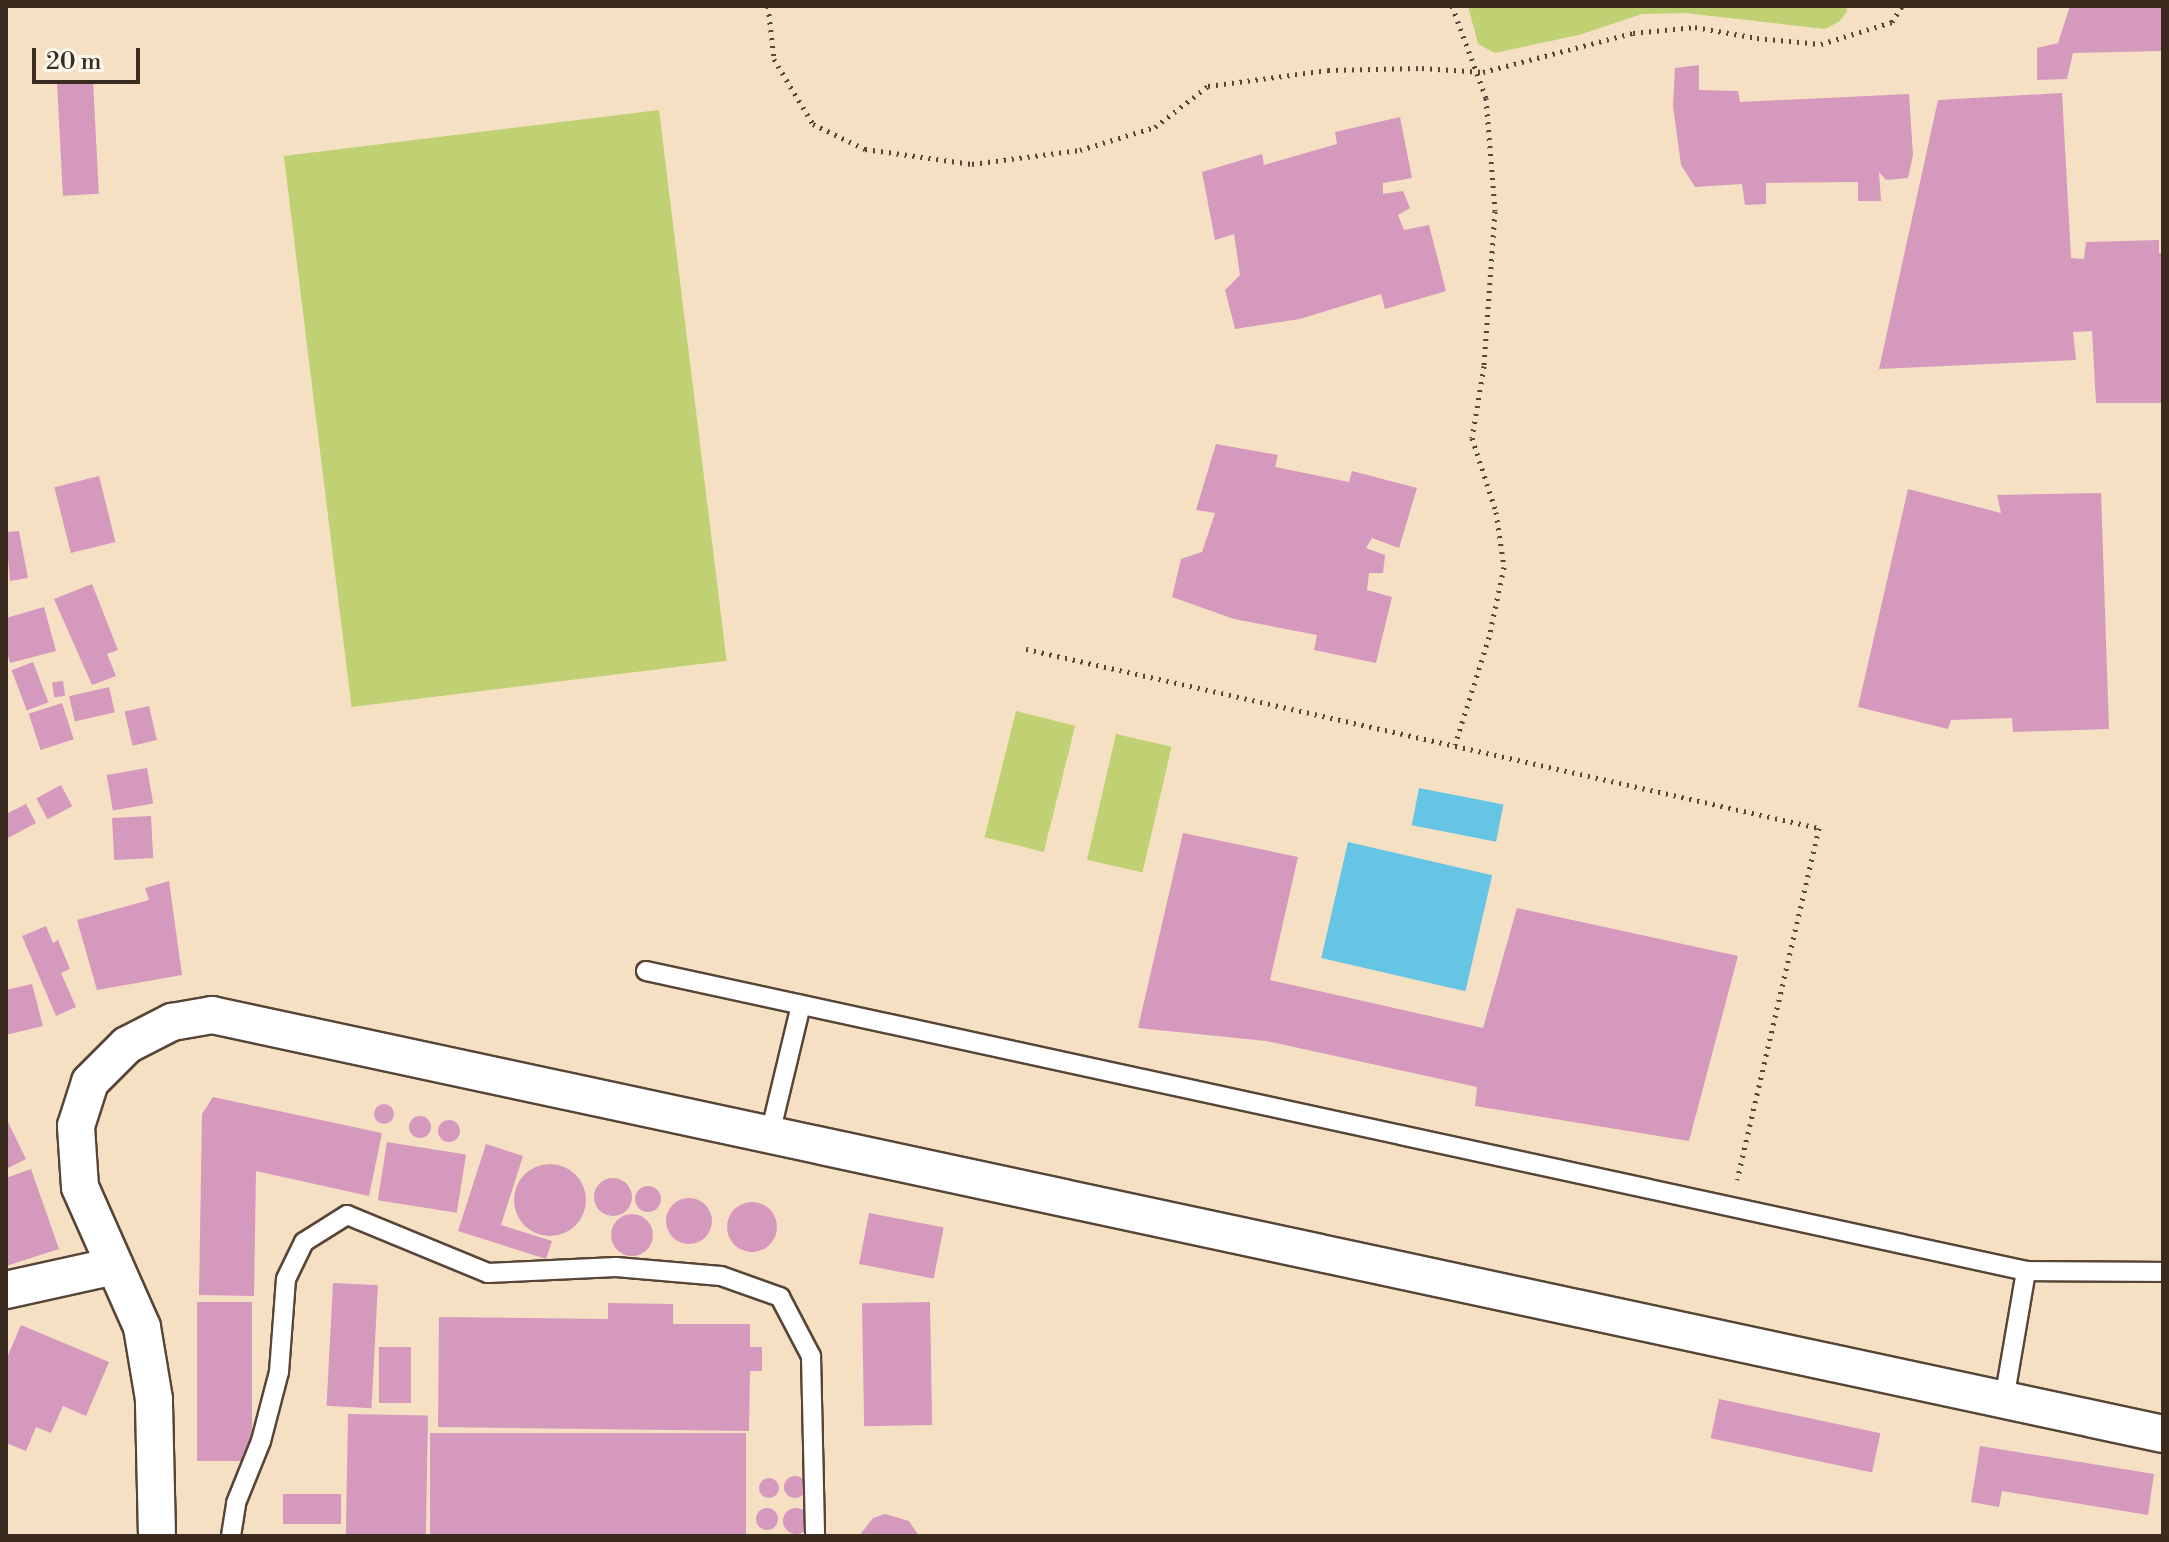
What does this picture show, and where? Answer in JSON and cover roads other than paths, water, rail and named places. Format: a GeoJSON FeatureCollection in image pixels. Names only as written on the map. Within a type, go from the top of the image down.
{"type":"FeatureCollection","features":[{"type":"Feature","properties":{"kind":"street"},"geometry":{"type":"LineString","coordinates":[[157,1536],[154,1399],[142,1327],[80,1187],[76,1126],[90,1082],[127,1045],[172,1022],[212,1015],[2163,1434]]}},
{"type":"Feature","properties":{"kind":"street"},"geometry":{"type":"LineString","coordinates":[[6,1290],[114,1266]]}},
{"type":"Feature","properties":{"kind":"lane"},"geometry":{"type":"LineString","coordinates":[[646,971],[2026,1271],[2163,1272]]}},
{"type":"Feature","properties":{"kind":"lane"},"geometry":{"type":"LineString","coordinates":[[770,1134],[801,1005]]}},
{"type":"Feature","properties":{"kind":"lane"},"geometry":{"type":"LineString","coordinates":[[231,1536],[236,1503],[261,1441],[279,1372],[286,1279],[304,1242],[347,1215],[488,1273],[616,1267],[646,1269],[721,1276],[780,1297],[811,1356],[815,1536]]}},
{"type":"Feature","properties":{"kind":"lane"},"geometry":{"type":"LineString","coordinates":[[2004,1400],[2026,1271]]}},
{"type":"Feature","properties":{"kind":"water"},"geometry":{"type":"Polygon","coordinates":[[[1419,788],[1503,804],[1496,842],[1412,825],[1419,788]]]}},
{"type":"Feature","properties":{"kind":"water"},"geometry":{"type":"Polygon","coordinates":[[[1348,842],[1492,875],[1465,991],[1321,958],[1348,842]]]}}]}
